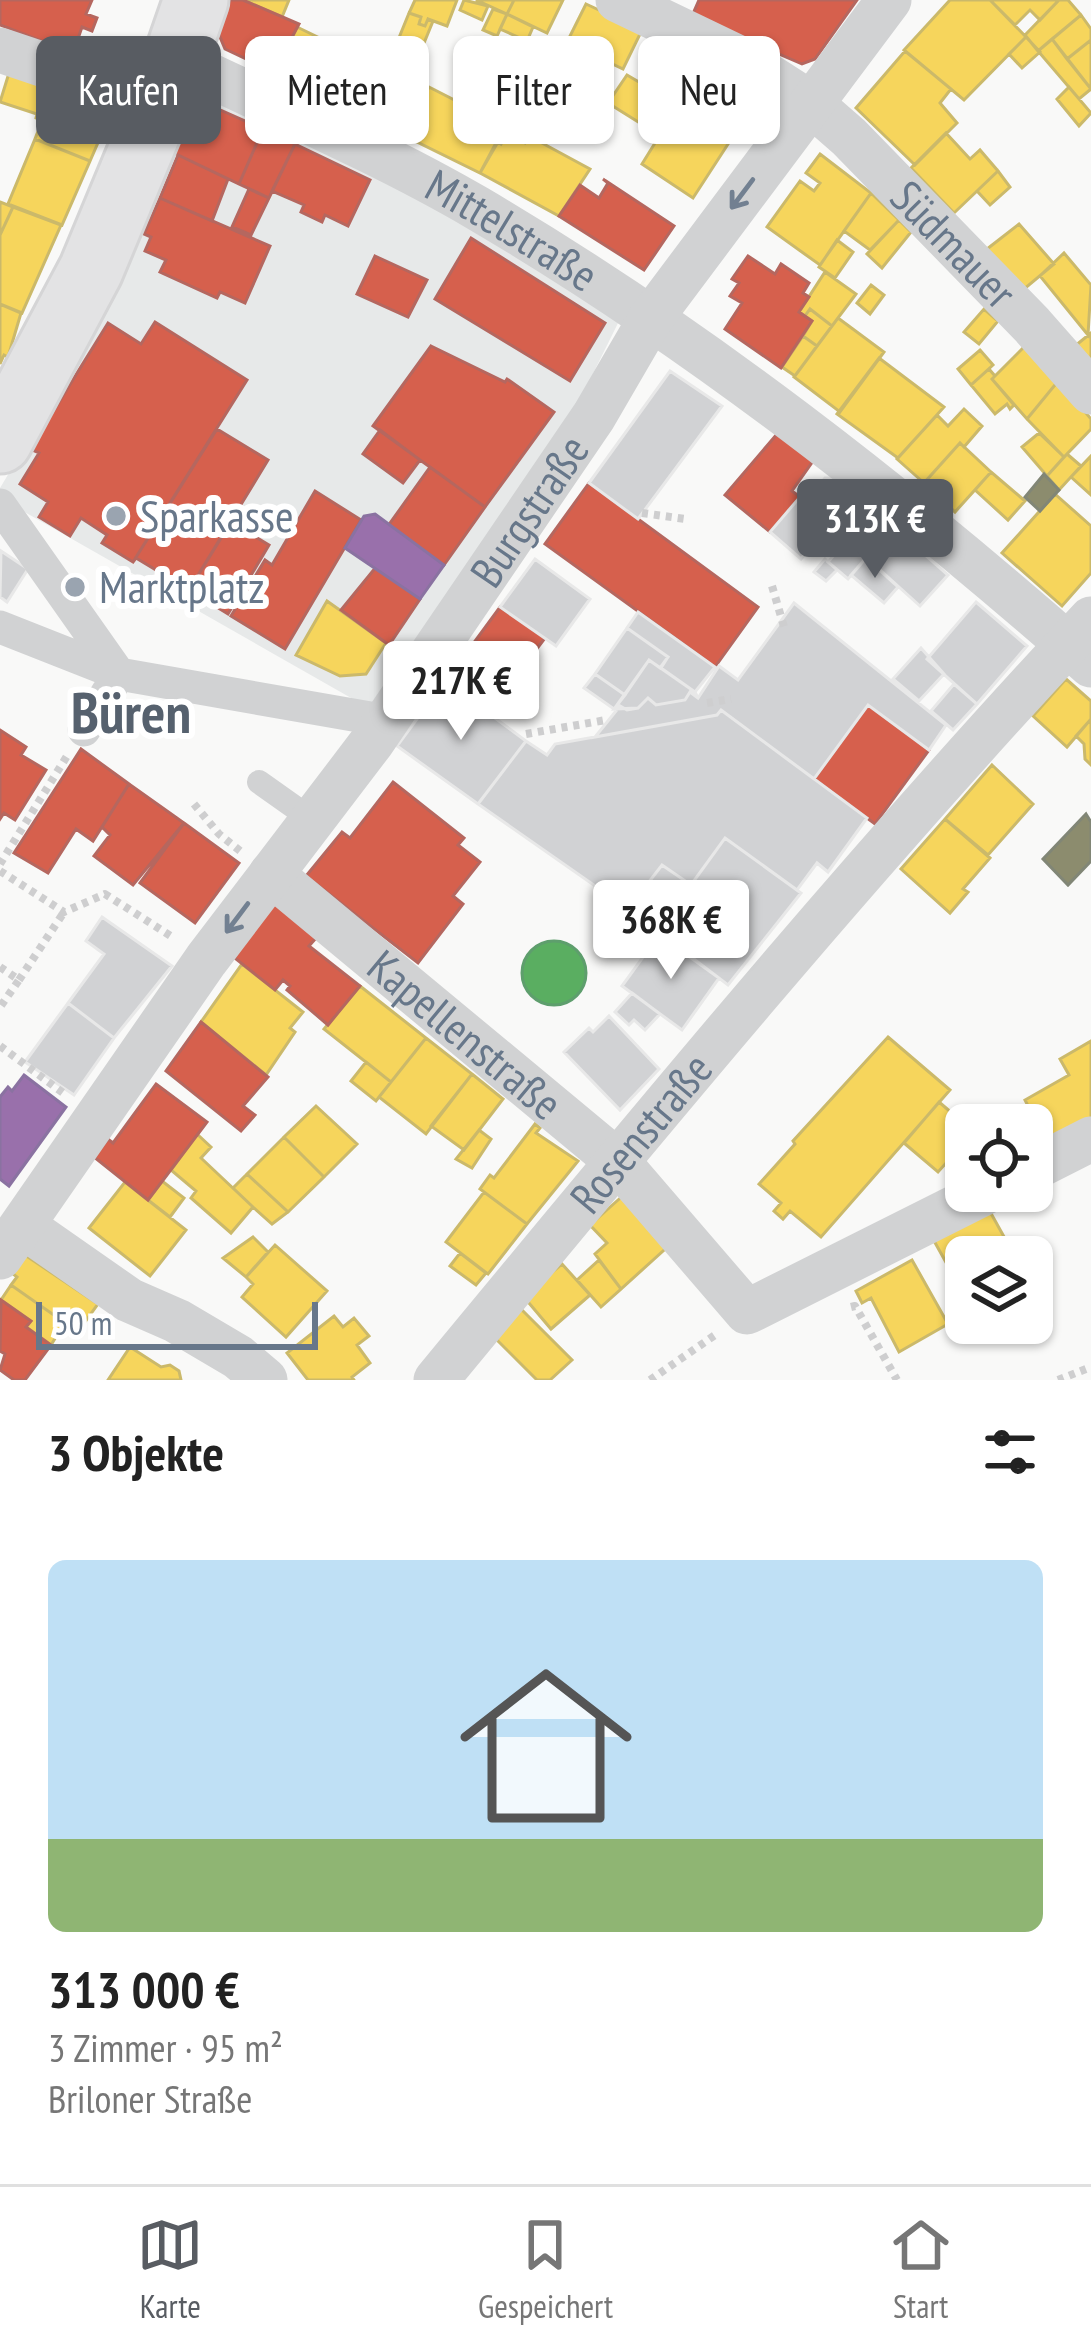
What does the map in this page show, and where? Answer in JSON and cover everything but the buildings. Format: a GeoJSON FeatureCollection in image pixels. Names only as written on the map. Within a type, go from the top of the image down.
{"type":"FeatureCollection","features":[{"type":"Feature","properties":{"kind":"main road"},"geometry":{"type":"LineString","coordinates":[[183,36],[196,0]]}},
{"type":"Feature","properties":{"kind":"main road"},"geometry":{"type":"LineString","coordinates":[[0,441],[91,270],[142,144]]}},
{"type":"Feature","properties":{"kind":"street","name":"Südmauer"},"geometry":{"type":"LineString","coordinates":[[618,0],[745,61],[810,103],[1032,325],[1091,392]]}},
{"type":"Feature","properties":{"kind":"street","name":"Burgstraße"},"geometry":{"type":"LineString","coordinates":[[11,1241],[206,960],[260,866],[314,821],[384,725],[593,416],[651,318],[889,0]]}},
{"type":"Feature","properties":{"kind":"street","name":"Mittelstraße"},"geometry":{"type":"LineString","coordinates":[[0,50],[36,57]]}},
{"type":"Feature","properties":{"kind":"street","name":"Mittelstraße"},"geometry":{"type":"LineString","coordinates":[[221,103],[474,207],[651,318],[849,462],[1083,643]]}},
{"type":"Feature","properties":{"kind":"street"},"geometry":{"type":"LineString","coordinates":[[0,505],[119,674]]}},
{"type":"Feature","properties":{"kind":"street"},"geometry":{"type":"LineString","coordinates":[[0,627],[119,674],[376,719],[384,725]]}},
{"type":"Feature","properties":{"kind":"street","name":"Rosenstraße"},"geometry":{"type":"LineString","coordinates":[[436,1380],[617,1161],[1083,643]]}},
{"type":"Feature","properties":{"kind":"street"},"geometry":{"type":"LineString","coordinates":[[84,730],[119,674]]}},
{"type":"Feature","properties":{"kind":"street","name":"Kapellenstraße"},"geometry":{"type":"LineString","coordinates":[[260,866],[617,1161],[747,1312]]}},
{"type":"Feature","properties":{"kind":"street"},"geometry":{"type":"LineString","coordinates":[[1053,1158],[1091,1139]]}},
{"type":"Feature","properties":{"kind":"street"},"geometry":{"type":"LineString","coordinates":[[747,1312],[946,1212]]}},
{"type":"Feature","properties":{"kind":"street"},"geometry":{"type":"LineString","coordinates":[[11,1241],[177,1321],[238,1357],[265,1380]]}},
{"type":"Feature","properties":{"kind":"lane"},"geometry":{"type":"LineString","coordinates":[[260,782],[314,821]]}},
{"type":"Feature","properties":{"kind":"path"},"geometry":{"type":"LineString","coordinates":[[642,513],[685,520]]}},
{"type":"Feature","properties":{"kind":"path"},"geometry":{"type":"LineString","coordinates":[[772,586],[785,630]]}},
{"type":"Feature","properties":{"kind":"path"},"geometry":{"type":"LineString","coordinates":[[707,703],[731,699]]}},
{"type":"Feature","properties":{"kind":"path"},"geometry":{"type":"LineString","coordinates":[[526,734],[607,720]]}},
{"type":"Feature","properties":{"kind":"path"},"geometry":{"type":"LineString","coordinates":[[64,912],[0,868],[84,730]]}},
{"type":"Feature","properties":{"kind":"path"},"geometry":{"type":"LineString","coordinates":[[194,804],[218,834],[260,866]]}},
{"type":"Feature","properties":{"kind":"path"},"geometry":{"type":"LineString","coordinates":[[0,1007],[64,912],[105,894],[171,936]]}},
{"type":"Feature","properties":{"kind":"path"},"geometry":{"type":"LineString","coordinates":[[0,967],[19,980]]}},
{"type":"Feature","properties":{"kind":"path"},"geometry":{"type":"LineString","coordinates":[[0,1046],[42,1077]]}},
{"type":"Feature","properties":{"kind":"path"},"geometry":{"type":"LineString","coordinates":[[832,1312],[855,1306],[897,1380]]}},
{"type":"Feature","properties":{"kind":"path"},"geometry":{"type":"LineString","coordinates":[[650,1380],[747,1312]]}},
{"type":"Feature","properties":{"kind":"path"},"geometry":{"type":"LineString","coordinates":[[1058,1380],[1091,1367]]}},
{"type":"Feature","properties":{"kind":"shaded area"},"geometry":{"type":"Polygon","coordinates":[[[221,97],[245,109],[245,144],[316,144],[464,217],[622,315],[575,410],[374,711],[0,498],[0,488],[102,318],[171,144],[221,144],[221,97]]]}},
{"type":"Feature","properties":{"kind":"place","name":"Sparkasse"},"geometry":{"type":"Point","coordinates":[116,516]}},
{"type":"Feature","properties":{"kind":"place","name":"Marktplatz"},"geometry":{"type":"Point","coordinates":[75,587]}},
{"type":"Feature","properties":{"kind":"district","name":"Büren"},"geometry":{"type":"Point","coordinates":[131,713]}}]}
